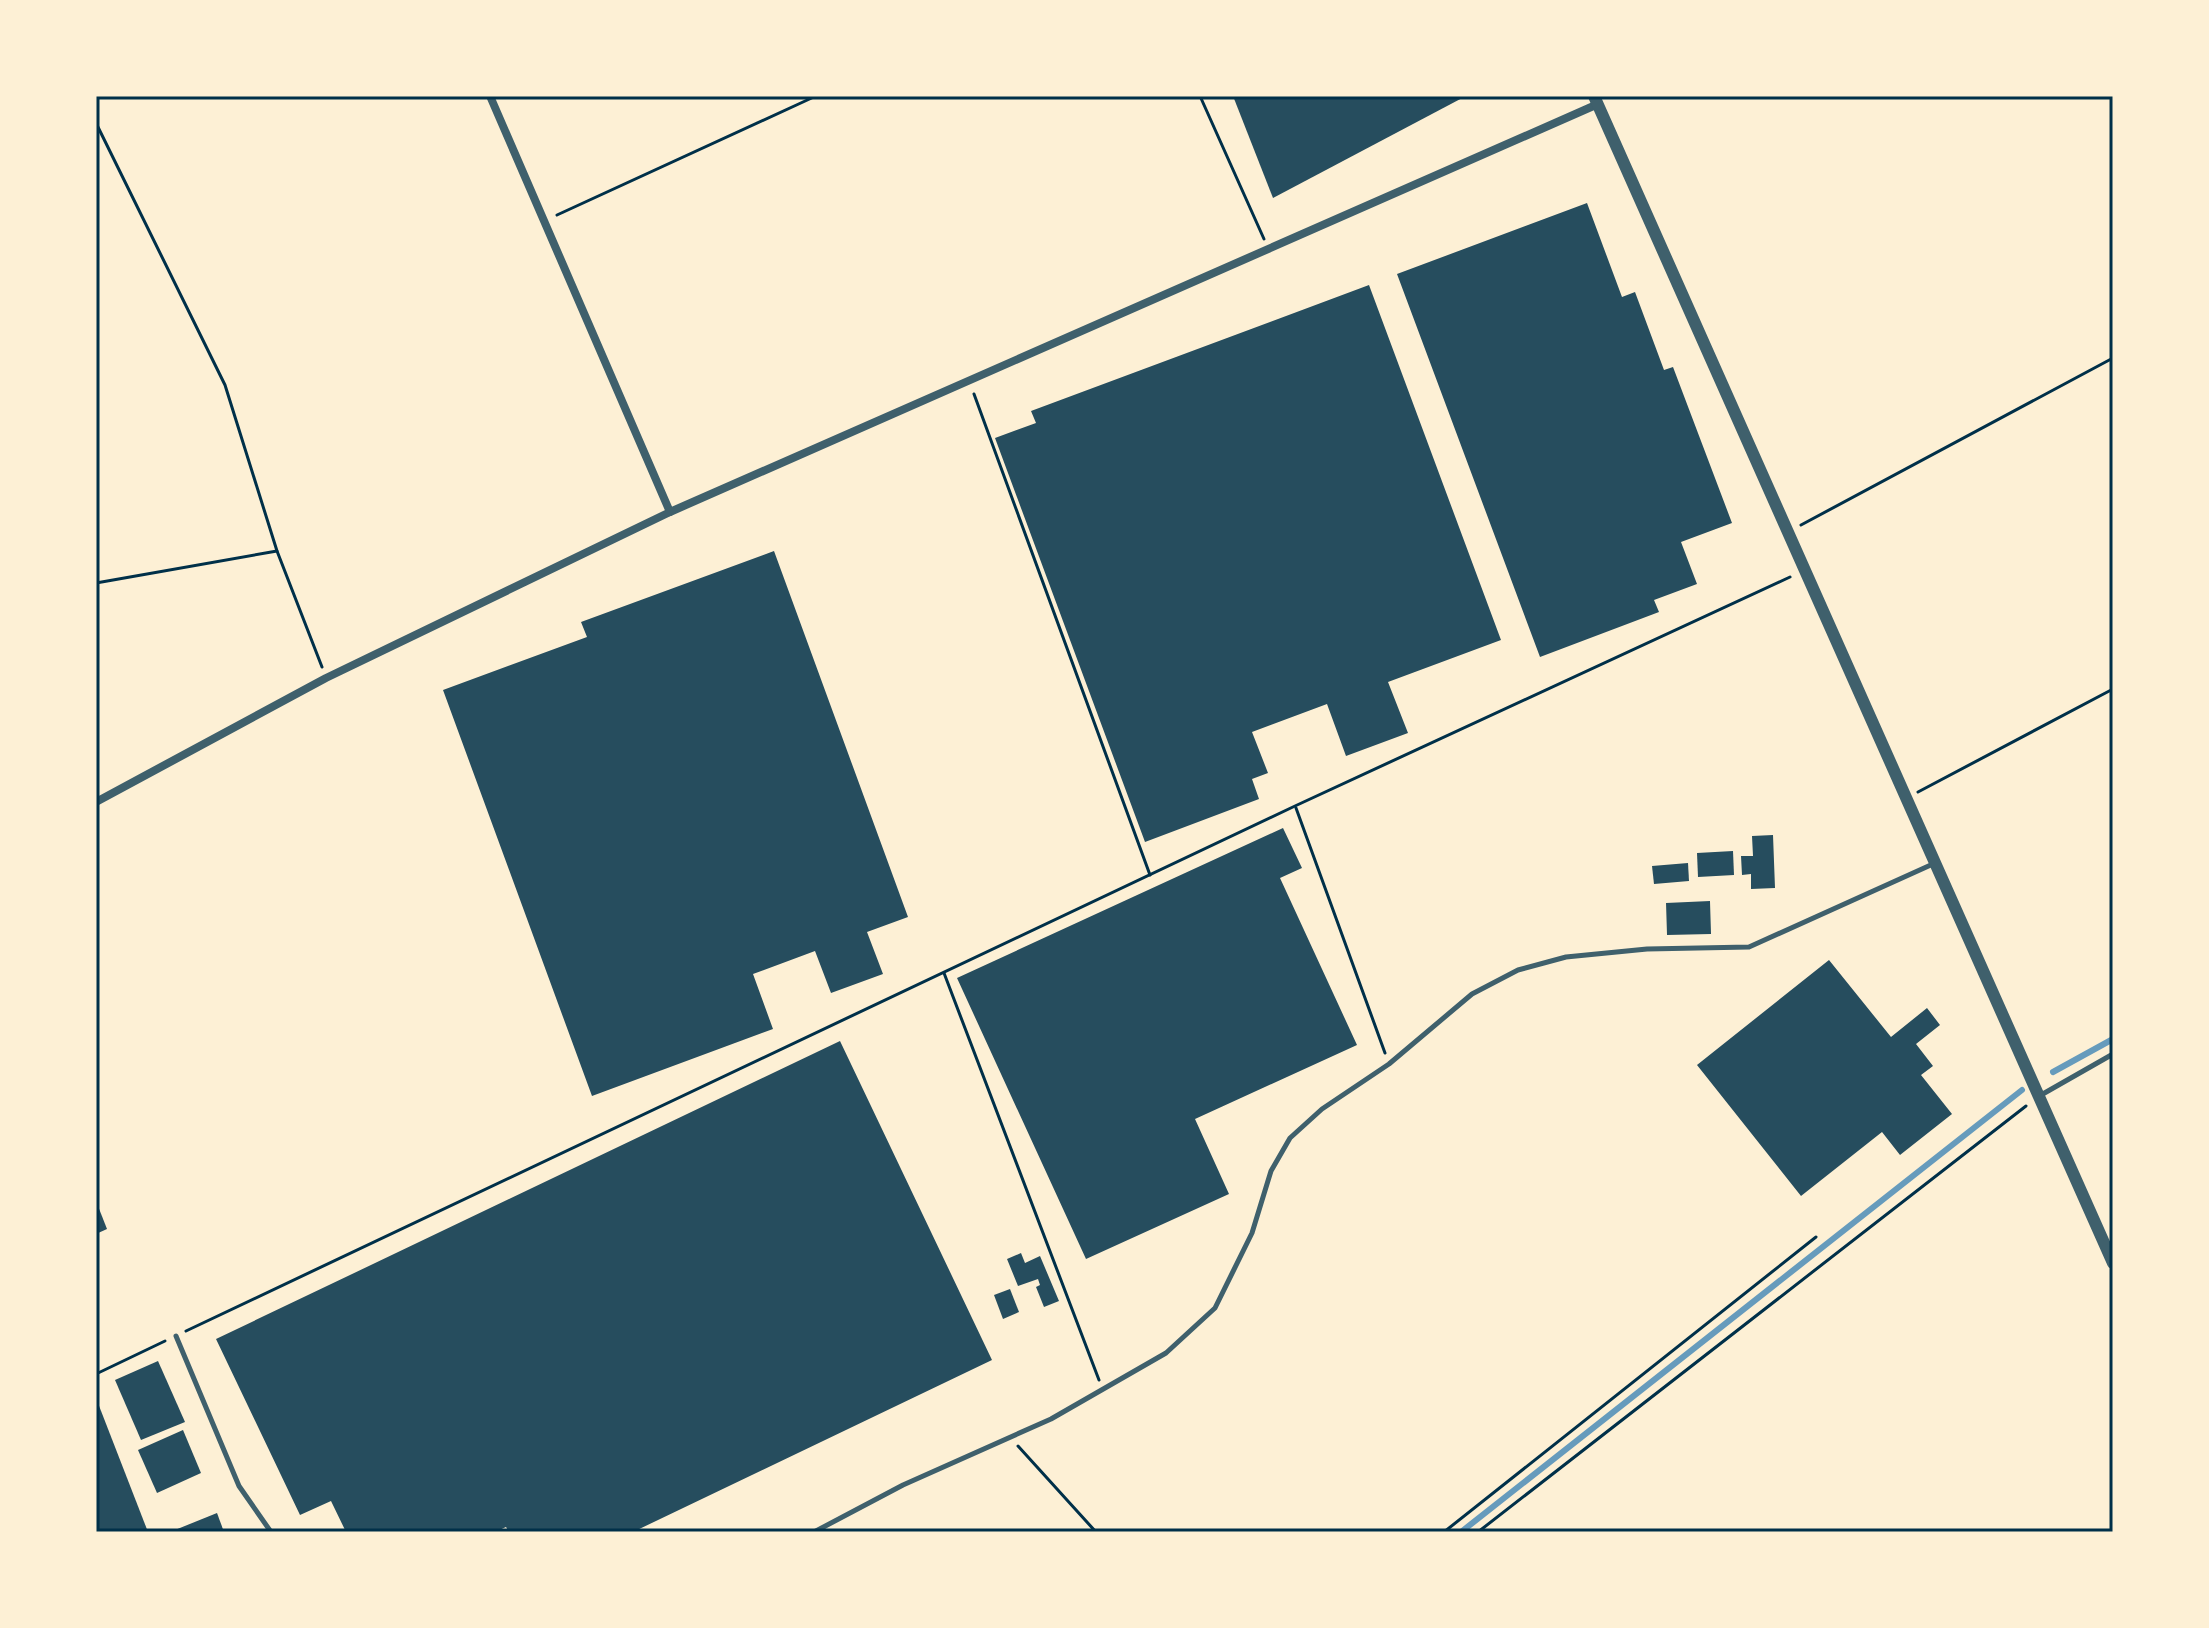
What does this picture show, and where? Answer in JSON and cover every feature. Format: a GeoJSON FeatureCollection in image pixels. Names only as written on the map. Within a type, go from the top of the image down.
{"type":"FeatureCollection","features":[{"type":"Feature","properties":{"kind":"street"},"geometry":{"type":"LineString","coordinates":[[490,96],[670,512]]}},
{"type":"Feature","properties":{"kind":"street"},"geometry":{"type":"LineString","coordinates":[[96,802],[326,678],[670,512],[1596,100],[2113,1263]]}},
{"type":"Feature","properties":{"kind":"lane"},"geometry":{"type":"LineString","coordinates":[[814,1532],[903,1485],[1010,1438],[1166,1353],[1215,1308],[1252,1233],[1271,1171],[1290,1138],[1322,1109],[1389,1064],[1472,994],[1518,970],[1590,954],[1749,947],[1934,863]]}},
{"type":"Feature","properties":{"kind":"lane"},"geometry":{"type":"LineString","coordinates":[[2039,1096],[2113,1054]]}},
{"type":"Feature","properties":{"kind":"lane"},"geometry":{"type":"LineString","coordinates":[[176,1336],[239,1486],[271,1532]]}},
{"type":"Feature","properties":{"kind":"path"},"geometry":{"type":"LineString","coordinates":[[544,221],[816,96]]}},
{"type":"Feature","properties":{"kind":"path"},"geometry":{"type":"LineString","coordinates":[[1200,96],[1267,247]]}},
{"type":"Feature","properties":{"kind":"path"},"geometry":{"type":"LineString","coordinates":[[96,123],[225,385],[277,551],[326,678]]}},
{"type":"Feature","properties":{"kind":"path"},"geometry":{"type":"LineString","coordinates":[[1787,532],[2113,358]]}},
{"type":"Feature","properties":{"kind":"path"},"geometry":{"type":"LineString","coordinates":[[968,379],[1150,875]]}},
{"type":"Feature","properties":{"kind":"path"},"geometry":{"type":"LineString","coordinates":[[96,583],[277,551]]}},
{"type":"Feature","properties":{"kind":"path"},"geometry":{"type":"LineString","coordinates":[[96,1374],[1295,806],[1804,570]]}},
{"type":"Feature","properties":{"kind":"path"},"geometry":{"type":"LineString","coordinates":[[1906,798],[2113,689]]}},
{"type":"Feature","properties":{"kind":"path"},"geometry":{"type":"LineString","coordinates":[[1295,806],[1389,1064]]}},
{"type":"Feature","properties":{"kind":"path"},"geometry":{"type":"LineString","coordinates":[[944,973],[1102,1389]]}},
{"type":"Feature","properties":{"kind":"path"},"geometry":{"type":"LineString","coordinates":[[1478,1532],[2039,1096]]}},
{"type":"Feature","properties":{"kind":"path"},"geometry":{"type":"LineString","coordinates":[[1444,1532],[1816,1237]]}},
{"type":"Feature","properties":{"kind":"path"},"geometry":{"type":"LineString","coordinates":[[1010,1438],[1096,1532]]}},
{"type":"Feature","properties":{"kind":"building"},"geometry":{"type":"Polygon","coordinates":[[[1233,96],[1466,96],[1273,198],[1233,96]]]}},
{"type":"Feature","properties":{"kind":"building"},"geometry":{"type":"Polygon","coordinates":[[[1587,203],[1622,297],[1635,292],[1664,370],[1673,367],[1732,523],[1681,542],[1697,584],[1654,600],[1659,612],[1540,657],[1397,274],[1587,203]]]}},
{"type":"Feature","properties":{"kind":"building"},"geometry":{"type":"Polygon","coordinates":[[[1369,285],[1501,640],[1388,682],[1408,733],[1346,756],[1327,704],[1252,732],[1268,773],[1252,779],[1259,799],[1145,842],[995,438],[1036,423],[1031,411],[1369,285]]]}},
{"type":"Feature","properties":{"kind":"building"},"geometry":{"type":"Polygon","coordinates":[[[774,551],[908,917],[867,932],[883,974],[831,993],[815,951],[753,974],[773,1029],[592,1096],[443,690],[587,637],[581,622],[774,551]]]}},
{"type":"Feature","properties":{"kind":"building"},"geometry":{"type":"Polygon","coordinates":[[[1283,828],[1302,868],[1280,878],[1357,1045],[1195,1119],[1229,1194],[1086,1259],[957,978],[1283,828]]]}},
{"type":"Feature","properties":{"kind":"building"},"geometry":{"type":"Polygon","coordinates":[[[1773,835],[1775,888],[1751,889],[1751,874],[1742,875],[1741,856],[1753,856],[1752,836],[1773,835]]]}},
{"type":"Feature","properties":{"kind":"building"},"geometry":{"type":"Polygon","coordinates":[[[1733,851],[1734,875],[1698,877],[1697,853],[1733,851]]]}},
{"type":"Feature","properties":{"kind":"building"},"geometry":{"type":"Polygon","coordinates":[[[1688,863],[1689,881],[1654,884],[1652,866],[1688,863]]]}},
{"type":"Feature","properties":{"kind":"building"},"geometry":{"type":"Polygon","coordinates":[[[1710,901],[1711,934],[1667,935],[1666,903],[1710,901]]]}},
{"type":"Feature","properties":{"kind":"building"},"geometry":{"type":"Polygon","coordinates":[[[1829,960],[1891,1037],[1927,1008],[1940,1025],[1916,1044],[1933,1066],[1921,1075],[1952,1114],[1900,1155],[1882,1132],[1801,1196],[1697,1065],[1829,960]]]}},
{"type":"Feature","properties":{"kind":"building"},"geometry":{"type":"Polygon","coordinates":[[[840,1041],[992,1360],[633,1532],[509,1532],[506,1527],[495,1532],[346,1532],[331,1501],[300,1515],[216,1339],[840,1041]]]}},
{"type":"Feature","properties":{"kind":"building"},"geometry":{"type":"Polygon","coordinates":[[[96,1201],[107,1229],[96,1234],[96,1201]]]}},
{"type":"Feature","properties":{"kind":"building"},"geometry":{"type":"Polygon","coordinates":[[[1021,1253],[1025,1263],[1040,1256],[1059,1301],[1044,1307],[1036,1287],[1040,1285],[1038,1279],[1018,1286],[1007,1259],[1021,1253]]]}},
{"type":"Feature","properties":{"kind":"building"},"geometry":{"type":"Polygon","coordinates":[[[1010,1289],[1019,1312],[1003,1319],[994,1295],[1010,1289]]]}},
{"type":"Feature","properties":{"kind":"building"},"geometry":{"type":"Polygon","coordinates":[[[158,1361],[185,1422],[141,1440],[115,1380],[158,1361]]]}},
{"type":"Feature","properties":{"kind":"building"},"geometry":{"type":"Polygon","coordinates":[[[96,1398],[148,1532],[96,1532],[96,1398]]]}},
{"type":"Feature","properties":{"kind":"building"},"geometry":{"type":"Polygon","coordinates":[[[183,1430],[201,1473],[157,1493],[138,1450],[183,1430]]]}},
{"type":"Feature","properties":{"kind":"building"},"geometry":{"type":"Polygon","coordinates":[[[217,1513],[224,1532],[170,1532],[217,1513]]]}},
{"type":"Feature","properties":{"kind":"waterway"},"geometry":{"type":"LineString","coordinates":[[2053,1072],[2113,1039]]}},
{"type":"Feature","properties":{"kind":"waterway"},"geometry":{"type":"LineString","coordinates":[[1461,1532],[2022,1090]]}}]}
